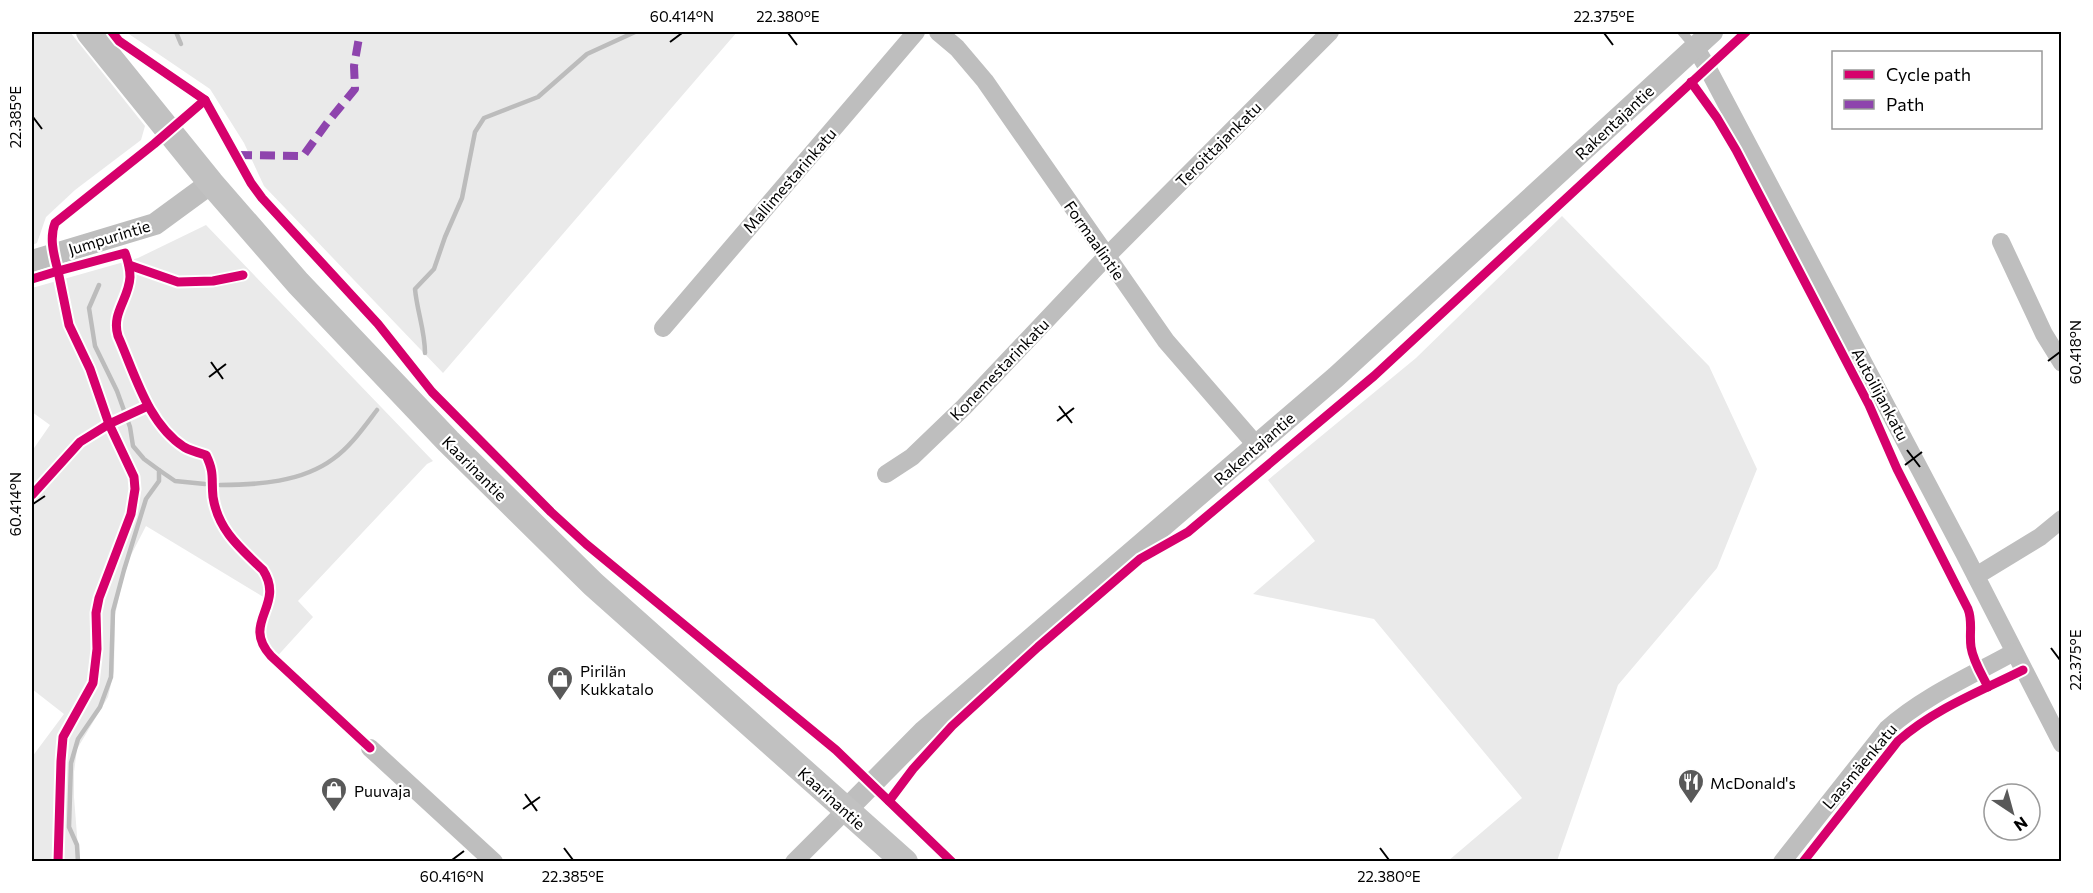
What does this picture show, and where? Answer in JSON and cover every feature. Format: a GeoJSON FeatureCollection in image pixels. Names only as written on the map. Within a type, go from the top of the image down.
{"type":"FeatureCollection","features":[{"type":"Feature","properties":{"kind":"main road","name":"Kaarinantie"},"geometry":{"type":"LineString","coordinates":[[89,32],[211,183],[306,292],[448,441],[593,584],[906,861]]}},
{"type":"Feature","properties":{"kind":"street","name":"Mallimestarinkatu"},"geometry":{"type":"LineString","coordinates":[[663,328],[916,32]]}},
{"type":"Feature","properties":{"kind":"street","name":"Formaalintie"},"geometry":{"type":"LineString","coordinates":[[938,32],[957,48],[985,81],[1166,341],[1257,446]]}},
{"type":"Feature","properties":{"kind":"street","name":"Teroittajankatu"},"geometry":{"type":"LineString","coordinates":[[1106,257],[1330,32]]}},
{"type":"Feature","properties":{"kind":"street","name":"Rakentajantie"},"geometry":{"type":"LineString","coordinates":[[794,861],[924,731],[1336,377],[1689,39],[1712,32]]}},
{"type":"Feature","properties":{"kind":"street","name":"Autoilijankatu"},"geometry":{"type":"LineString","coordinates":[[1689,39],[1719,88],[1976,576],[2061,744]]}},
{"type":"Feature","properties":{"kind":"street","name":"Jumpurintie"},"geometry":{"type":"LineString","coordinates":[[32,261],[155,224],[211,183]]}},
{"type":"Feature","properties":{"kind":"street"},"geometry":{"type":"LineString","coordinates":[[2001,242],[2043,334],[2061,363]]}},
{"type":"Feature","properties":{"kind":"street","name":"Konemestarinkatu"},"geometry":{"type":"LineString","coordinates":[[886,474],[912,457],[964,407],[1106,257]]}},
{"type":"Feature","properties":{"kind":"street"},"geometry":{"type":"LineString","coordinates":[[1976,576],[2040,537],[2061,519]]}},
{"type":"Feature","properties":{"kind":"street","name":"Laasmäenkatu"},"geometry":{"type":"LineString","coordinates":[[1782,861],[1887,729],[1934,695],[2014,652]]}},
{"type":"Feature","properties":{"kind":"street"},"geometry":{"type":"LineString","coordinates":[[370,748],[494,861]]}},
{"type":"Feature","properties":{"kind":"shaded area"},"geometry":{"type":"Polygon","coordinates":[[[32,32],[70,32],[145,126],[141,140],[75,190],[46,217],[37,243],[32,245],[32,32]]]}},
{"type":"Feature","properties":{"kind":"shaded area"},"geometry":{"type":"Polygon","coordinates":[[[126,32],[737,32],[443,373],[264,186],[244,143],[210,89],[126,32]]]}},
{"type":"Feature","properties":{"kind":"shaded area"},"geometry":{"type":"Polygon","coordinates":[[[1562,216],[1709,366],[1757,469],[1717,568],[1618,685],[1557,861],[1448,861],[1522,798],[1374,619],[1253,594],[1315,541],[1268,480],[1416,358],[1562,216]]]}},
{"type":"Feature","properties":{"kind":"shaded area"},"geometry":{"type":"Polygon","coordinates":[[[206,225],[433,461],[427,464],[298,601],[313,617],[272,662],[258,645],[254,632],[265,598],[146,526],[130,557],[115,615],[114,671],[108,697],[77,749],[74,797],[79,861],[32,861],[32,757],[64,714],[32,689],[32,451],[50,425],[32,412],[32,288],[138,258],[206,225]]]}},
{"type":"Feature","properties":{"kind":"waterway"},"geometry":{"type":"LineString","coordinates":[[176,32],[181,44]]}},
{"type":"Feature","properties":{"kind":"waterway"},"geometry":{"type":"LineString","coordinates":[[425,353],[415,289],[434,269],[462,198],[475,132],[484,118],[538,97],[587,54],[635,32]]}},
{"type":"Feature","properties":{"kind":"waterway"},"geometry":{"type":"LineString","coordinates":[[78,862],[77,845],[69,827],[71,763],[78,739],[100,707],[111,677],[113,611],[146,499],[159,481],[159,470],[144,459],[133,446],[130,427],[117,391],[95,346],[89,308],[99,285]]}},
{"type":"Feature","properties":{"kind":"waterway"},"geometry":{"type":"LineString","coordinates":[[220,485],[279,481],[321,467],[346,448],[377,410]]}},
{"type":"Feature","properties":{"kind":"waterway"},"geometry":{"type":"LineString","coordinates":[[159,470],[175,481],[205,484]]}},
{"type":"Feature","properties":{"kind":"marked path"},"geometry":{"type":"LineString","coordinates":[[237,155],[303,156],[355,89],[354,66],[360,32]]}},
{"type":"Feature","properties":{"kind":"cycle path"},"geometry":{"type":"LineString","coordinates":[[112,32],[119,41],[205,100],[251,183],[262,198],[378,324],[432,392],[551,512],[586,544],[836,750],[952,862]]}},
{"type":"Feature","properties":{"kind":"cycle path"},"geometry":{"type":"LineString","coordinates":[[889,801],[913,769],[952,726],[1038,647],[1140,559],[1188,532],[1374,376],[1746,32]]}},
{"type":"Feature","properties":{"kind":"cycle path"},"geometry":{"type":"LineString","coordinates":[[1691,82],[1717,118],[1736,150],[1869,405],[1897,469],[1968,609],[1972,652],[1988,687]]}},
{"type":"Feature","properties":{"kind":"cycle path"},"geometry":{"type":"LineString","coordinates":[[32,279],[58,271],[52,241],[55,223],[205,100]]}},
{"type":"Feature","properties":{"kind":"cycle path"},"geometry":{"type":"LineString","coordinates":[[58,862],[63,737],[93,683],[97,649],[96,613],[99,598],[131,514],[135,489],[134,477],[109,424],[90,369],[69,325],[58,271],[125,253],[130,277],[127,292],[118,313],[116,328],[118,336],[144,397],[161,425],[184,447],[206,455],[212,472],[213,497],[220,519],[231,538],[263,570],[269,583],[270,594],[261,623],[260,633],[263,644],[271,656],[370,748]]}},
{"type":"Feature","properties":{"kind":"cycle path"},"geometry":{"type":"LineString","coordinates":[[129,265],[178,282],[213,281],[243,275]]}},
{"type":"Feature","properties":{"kind":"cycle path"},"geometry":{"type":"LineString","coordinates":[[32,495],[80,442],[109,424],[148,406]]}},
{"type":"Feature","properties":{"kind":"cycle path"},"geometry":{"type":"LineString","coordinates":[[1803,862],[1898,741],[1942,710],[2023,670]]}},
{"type":"Feature","properties":{"kind":"place","name":"Pirilän Kukkatalo"},"geometry":{"type":"Point","coordinates":[560,702]}},
{"type":"Feature","properties":{"kind":"place","name":"McDonald's"},"geometry":{"type":"Point","coordinates":[1691,805]}},
{"type":"Feature","properties":{"kind":"place","name":"Puuvaja"},"geometry":{"type":"Point","coordinates":[334,813]}}]}
